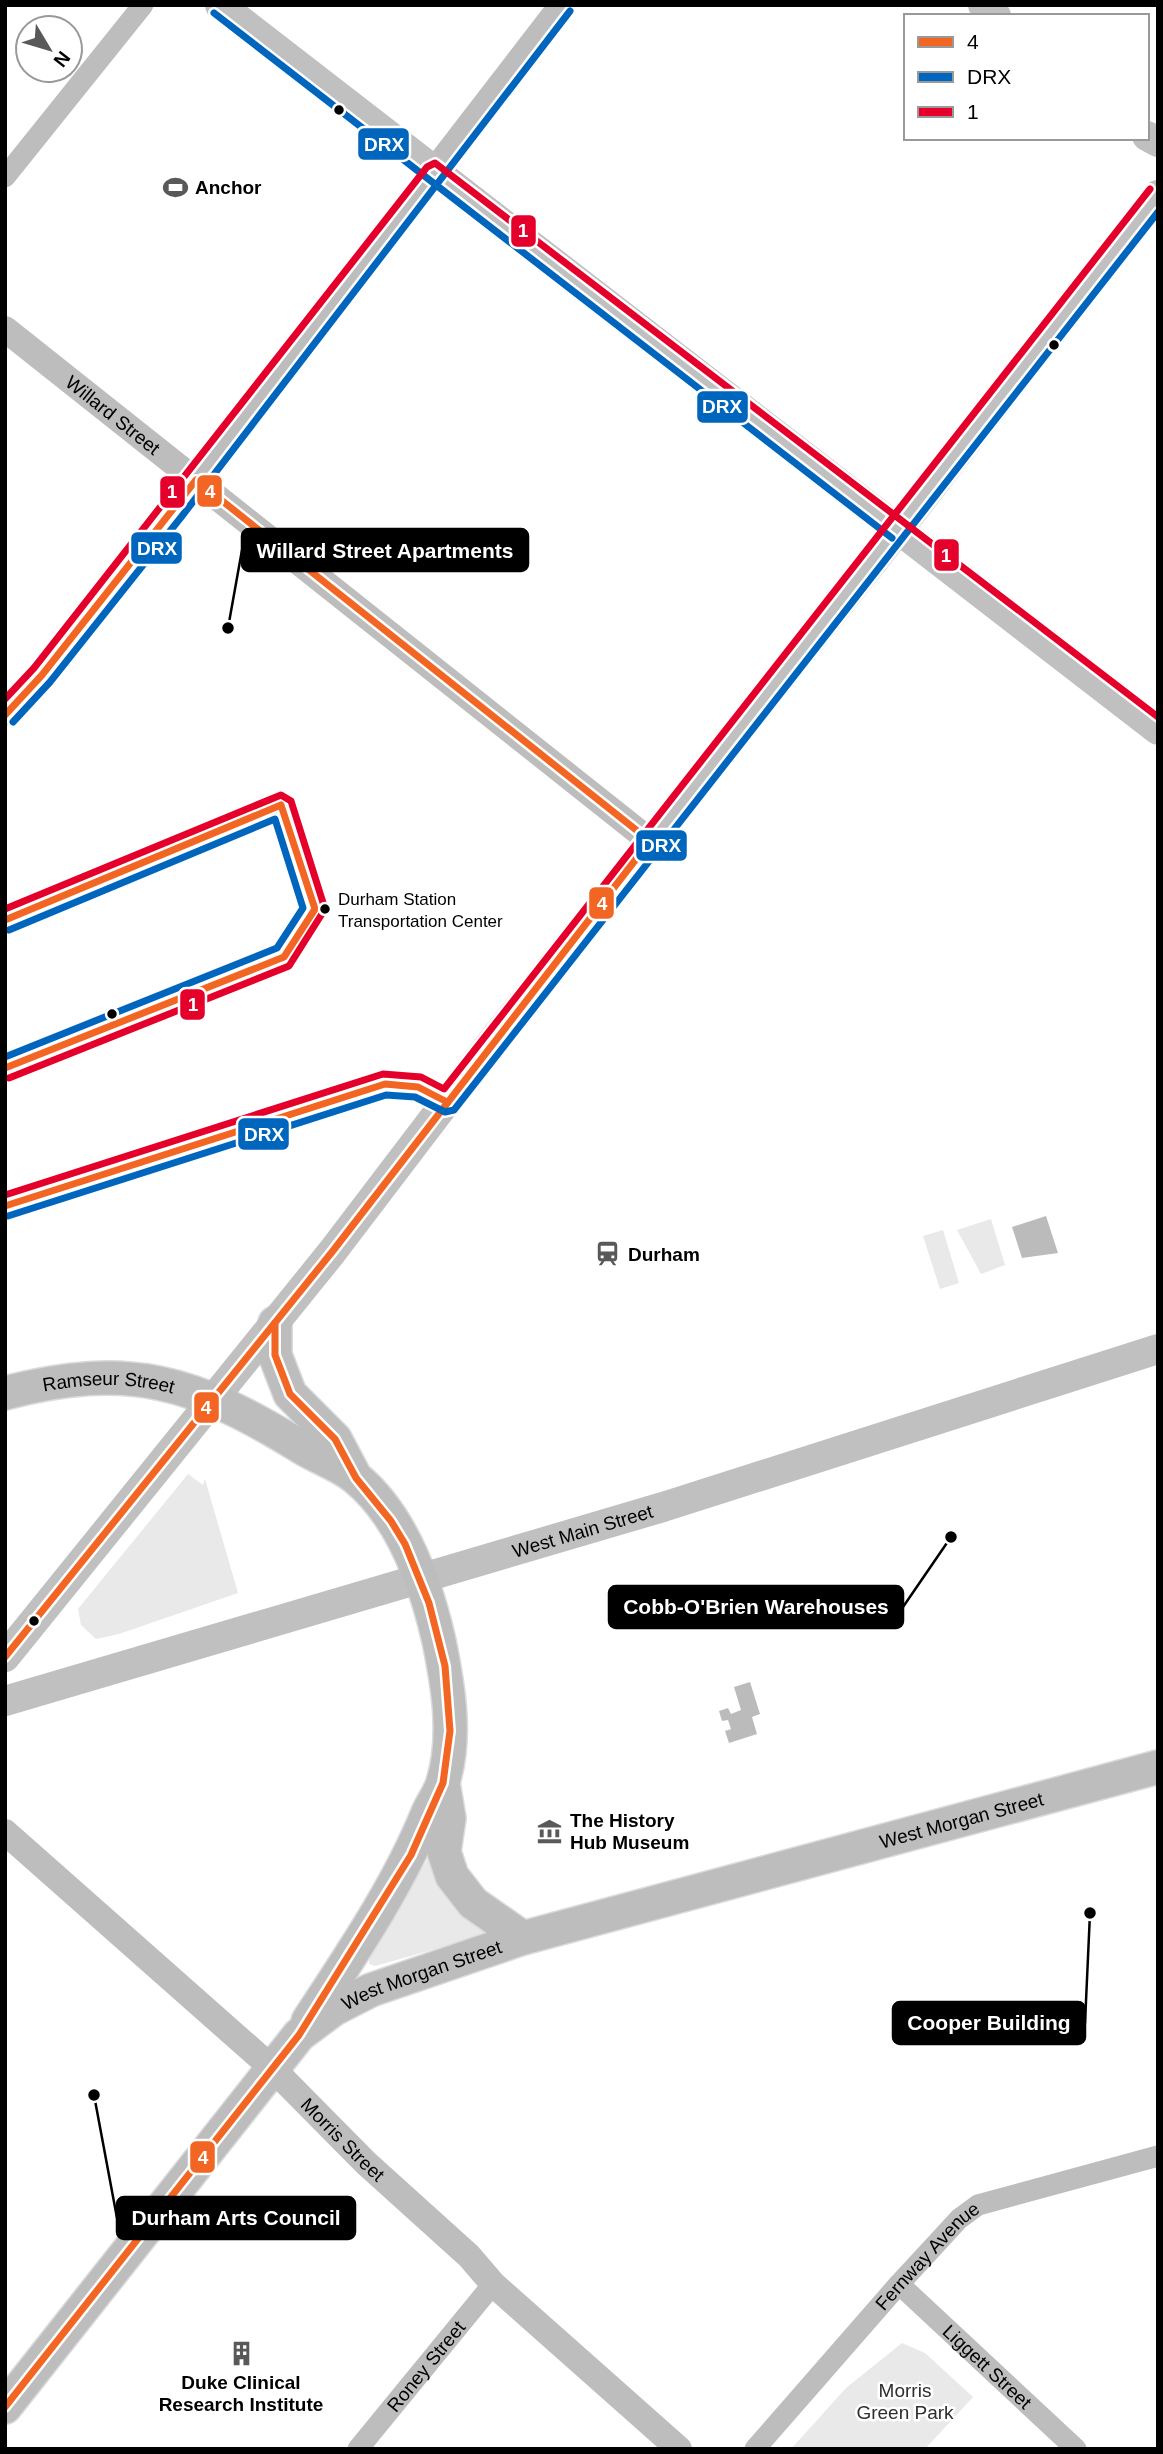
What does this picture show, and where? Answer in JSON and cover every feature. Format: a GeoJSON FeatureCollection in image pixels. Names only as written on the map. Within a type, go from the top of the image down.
{"type":"FeatureCollection","features":[{"type":"Feature","properties":{"kind":"main road"},"geometry":{"type":"LineString","coordinates":[[219,5],[898,530],[1155,721]]}},
{"type":"Feature","properties":{"kind":"main road"},"geometry":{"type":"LineString","coordinates":[[5,1657],[210,1400],[275,1323],[1158,195]]}},
{"type":"Feature","properties":{"kind":"main road"},"geometry":{"type":"LineString","coordinates":[[275,1323],[275,1356],[290,1394],[335,1439],[356,1478],[391,1521],[420,1578],[435,1621],[445,1666],[450,1731],[443,1783],[406,1864],[299,2035]]}},
{"type":"Feature","properties":{"kind":"main road","name":"West Main Street"},"geometry":{"type":"LineString","coordinates":[[5,1701],[663,1507],[1158,1349]]}},
{"type":"Feature","properties":{"kind":"main road","name":"Ramseur Street"},"geometry":{"type":"LineString","coordinates":[[5,1394],[50,1383],[118,1376],[156,1381],[257,1419],[356,1478]]}},
{"type":"Feature","properties":{"kind":"main road","name":"West Morgan Street"},"geometry":{"type":"LineString","coordinates":[[5,2407],[299,2035],[342,2004],[371,1990],[523,1938],[1158,1767]]}},
{"type":"Feature","properties":{"kind":"main road","name":"West Morgan Street"},"geometry":{"type":"LineString","coordinates":[[443,1783],[449,1818],[444,1852],[452,1876],[478,1908],[523,1938]]}},
{"type":"Feature","properties":{"kind":"street"},"geometry":{"type":"LineString","coordinates":[[5,177],[143,5]]}},
{"type":"Feature","properties":{"kind":"street"},"geometry":{"type":"LineString","coordinates":[[5,715],[42,675],[196,480],[562,5]]}},
{"type":"Feature","properties":{"kind":"street","name":"Willard Street"},"geometry":{"type":"LineString","coordinates":[[5,329],[650,841]]}},
{"type":"Feature","properties":{"kind":"street"},"geometry":{"type":"LineString","coordinates":[[5,1206],[385,1084],[418,1087],[447,1102]]}},
{"type":"Feature","properties":{"kind":"street","name":"Morris Street"},"geometry":{"type":"LineString","coordinates":[[5,1832],[273,2069],[366,2163],[470,2256],[493,2284],[679,2449]]}},
{"type":"Feature","properties":{"kind":"street","name":"Fernway Avenue"},"geometry":{"type":"LineString","coordinates":[[755,2449],[899,2284],[959,2219],[978,2205],[1158,2156]]}},
{"type":"Feature","properties":{"kind":"street","name":"Roney Street"},"geometry":{"type":"LineString","coordinates":[[358,2449],[493,2284]]}},
{"type":"Feature","properties":{"kind":"street","name":"Liggett Street"},"geometry":{"type":"LineString","coordinates":[[899,2284],[1076,2449]]}},
{"type":"Feature","properties":{"kind":"green space"},"geometry":{"type":"Polygon","coordinates":[[[991,1219],[1005,1265],[981,1274],[957,1230],[991,1219]]]}},
{"type":"Feature","properties":{"kind":"green space"},"geometry":{"type":"Polygon","coordinates":[[[943,1230],[959,1283],[940,1289],[923,1236],[943,1230]]]}},
{"type":"Feature","properties":{"kind":"green space"},"geometry":{"type":"Polygon","coordinates":[[[188,1474],[203,1485],[205,1479],[238,1593],[119,1634],[96,1639],[81,1625],[78,1609],[188,1474]]]}},
{"type":"Feature","properties":{"kind":"green space"},"geometry":{"type":"Polygon","coordinates":[[[430,1855],[489,1934],[375,1966],[369,1964],[370,1954],[430,1855]]]}},
{"type":"Feature","properties":{"kind":"green space","name":"Morris Green Park"},"geometry":{"type":"Polygon","coordinates":[[[902,2343],[925,2353],[973,2397],[925,2449],[791,2449],[846,2388],[902,2343]]]}},
{"type":"Feature","properties":{"kind":"shaded area"},"geometry":{"type":"Polygon","coordinates":[[[1046,1216],[1058,1253],[1022,1258],[1012,1227],[1046,1216]]]}},
{"type":"Feature","properties":{"kind":"shaded area"},"geometry":{"type":"Polygon","coordinates":[[[750,1682],[760,1714],[752,1717],[757,1734],[729,1743],[725,1731],[731,1729],[728,1720],[722,1721],[719,1711],[728,1708],[731,1714],[741,1710],[734,1687],[750,1682]]]}},
{"type":"Feature","properties":{"kind":"transit line","name":"DRX"},"geometry":{"type":"LineString","coordinates":[[13,722],[50,682],[182,516],[570,11]]}},
{"type":"Feature","properties":{"kind":"transit line","name":"DRX"},"geometry":{"type":"LineString","coordinates":[[214,13],[892,538]]}},
{"type":"Feature","properties":{"kind":"transit line","name":"1"},"geometry":{"type":"LineString","coordinates":[[5,699],[34,668],[427,167],[435,163],[1158,717]]}},
{"type":"Feature","properties":{"kind":"transit line","name":"1"},"geometry":{"type":"LineString","coordinates":[[5,1195],[383,1074],[421,1077],[444,1089],[1150,189]]}},
{"type":"Feature","properties":{"kind":"transit line","name":"DRX"},"geometry":{"type":"LineString","coordinates":[[8,1216],[386,1095],[415,1097],[445,1112],[454,1110],[1158,212]]}},
{"type":"Feature","properties":{"kind":"transit line","name":"4"},"geometry":{"type":"LineString","coordinates":[[5,715],[42,675],[196,480],[650,841],[332,1252],[5,1657]]}},
{"type":"Feature","properties":{"kind":"transit line","name":"1"},"geometry":{"type":"LineString","coordinates":[[5,909],[281,795],[291,801],[325,909],[289,966],[9,1078]]}},
{"type":"Feature","properties":{"kind":"transit line","name":"4"},"geometry":{"type":"LineString","coordinates":[[5,920],[281,805],[315,909],[284,957],[5,1068]]}},
{"type":"Feature","properties":{"kind":"transit line","name":"DRX"},"geometry":{"type":"LineString","coordinates":[[5,1057],[277,948],[303,908],[275,819],[9,930]]}},
{"type":"Feature","properties":{"kind":"transit line","name":"4"},"geometry":{"type":"LineString","coordinates":[[5,1206],[385,1084],[418,1087],[447,1102]]}},
{"type":"Feature","properties":{"kind":"transit line","name":"4"},"geometry":{"type":"LineString","coordinates":[[5,2407],[299,2035],[411,1855],[443,1783],[450,1731],[445,1666],[429,1603],[405,1544],[391,1521],[356,1478],[335,1439],[290,1394],[275,1355],[275,1323]]}},
{"type":"Feature","properties":{"kind":"place","name":"Anchor"},"geometry":{"type":"Point","coordinates":[175,187]}},
{"type":"Feature","properties":{"kind":"place","name":"Willard Street Apartments"},"geometry":{"type":"Point","coordinates":[228,628]}},
{"type":"Feature","properties":{"kind":"place","name":"Durham Station Transportation Center"},"geometry":{"type":"Point","coordinates":[325,909]}},
{"type":"Feature","properties":{"kind":"place","name":"Durham"},"geometry":{"type":"Point","coordinates":[608,1254]}},
{"type":"Feature","properties":{"kind":"place","name":"Cobb-O'Brien Warehouses"},"geometry":{"type":"Point","coordinates":[951,1537]}},
{"type":"Feature","properties":{"kind":"place","name":"The History Hub Museum"},"geometry":{"type":"Point","coordinates":[550,1831]}},
{"type":"Feature","properties":{"kind":"place","name":"Cooper Building"},"geometry":{"type":"Point","coordinates":[1090,1913]}},
{"type":"Feature","properties":{"kind":"place","name":"Durham Arts Council"},"geometry":{"type":"Point","coordinates":[94,2095]}},
{"type":"Feature","properties":{"kind":"place","name":"Duke Clinical Research Institute"},"geometry":{"type":"Point","coordinates":[241,2354]}}]}
